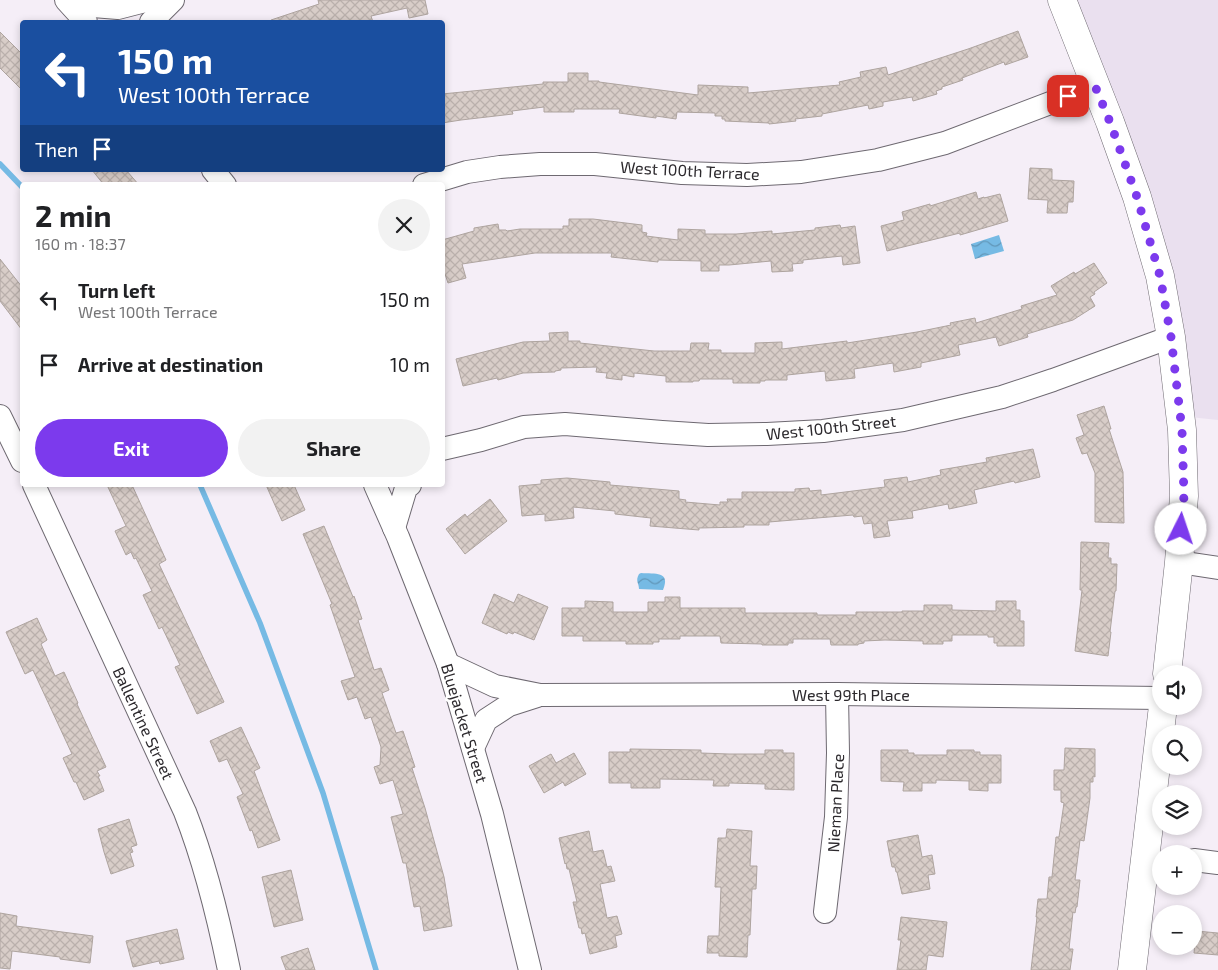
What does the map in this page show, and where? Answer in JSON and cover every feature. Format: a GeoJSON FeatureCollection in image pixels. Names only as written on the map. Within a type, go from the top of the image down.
{"type":"FeatureCollection","features":[{"type":"Feature","properties":{"kind":"street"},"geometry":{"type":"LineString","coordinates":[[66,0],[84,20]]}},
{"type":"Feature","properties":{"kind":"street"},"geometry":{"type":"LineString","coordinates":[[79,0],[93,6],[118,8],[149,0]]}},
{"type":"Feature","properties":{"kind":"street"},"geometry":{"type":"LineString","coordinates":[[153,20],[173,0]]}},
{"type":"Feature","properties":{"kind":"street"},"geometry":{"type":"LineString","coordinates":[[1062,0],[1137,197],[1160,276],[1171,337],[1182,430],[1184,496],[1168,665]]}},
{"type":"Feature","properties":{"kind":"street","name":"West 100th Terrace"},"geometry":{"type":"LineString","coordinates":[[434,182],[468,172],[540,164],[595,164],[682,173],[747,175],[811,170],[878,160],[945,143],[1095,86]]}},
{"type":"Feature","properties":{"kind":"street"},"geometry":{"type":"LineString","coordinates":[[214,172],[223,182]]}},
{"type":"Feature","properties":{"kind":"street","name":"West 100th Street"},"geometry":{"type":"LineString","coordinates":[[445,448],[524,427],[565,424],[708,435],[822,431],[903,420],[1002,397],[1171,337]]}},
{"type":"Feature","properties":{"kind":"street"},"geometry":{"type":"LineString","coordinates":[[0,416],[20,457]]}},
{"type":"Feature","properties":{"kind":"street","name":"West 100th Street"},"geometry":{"type":"LineString","coordinates":[[445,458],[481,440]]}},
{"type":"Feature","properties":{"kind":"street","name":"Ballentine Street"},"geometry":{"type":"LineString","coordinates":[[35,487],[185,812],[207,877],[229,970]]}},
{"type":"Feature","properties":{"kind":"street","name":"Bluejacket Street"},"geometry":{"type":"LineString","coordinates":[[376,487],[448,664],[492,814],[530,970]]}},
{"type":"Feature","properties":{"kind":"street"},"geometry":{"type":"LineString","coordinates":[[394,528],[407,487]]}},
{"type":"Feature","properties":{"kind":"street"},"geometry":{"type":"LineString","coordinates":[[1179,562],[1218,568]]}},
{"type":"Feature","properties":{"kind":"street","name":"West 99th Place"},"geometry":{"type":"LineString","coordinates":[[448,664],[495,686],[540,695],[838,694],[1152,698]]}},
{"type":"Feature","properties":{"kind":"street","name":"Nieman Place"},"geometry":{"type":"LineString","coordinates":[[825,912],[836,817],[838,694]]}},
{"type":"Feature","properties":{"kind":"street","name":"West 99th Place"},"geometry":{"type":"LineString","coordinates":[[473,748],[486,720],[509,705],[540,695]]}},
{"type":"Feature","properties":{"kind":"street"},"geometry":{"type":"LineString","coordinates":[[1154,845],[1162,715]]}},
{"type":"Feature","properties":{"kind":"street"},"geometry":{"type":"LineString","coordinates":[[1132,970],[1152,860]]}},
{"type":"Feature","properties":{"kind":"street"},"geometry":{"type":"LineString","coordinates":[[1202,861],[1218,863]]}},
{"type":"Feature","properties":{"kind":"shaded area"},"geometry":{"type":"Polygon","coordinates":[[[1062,0],[1218,0],[1218,420],[1180,416],[1171,337],[1062,0]]]}},
{"type":"Feature","properties":{"kind":"water"},"geometry":{"type":"Polygon","coordinates":[[[999,235],[1004,251],[975,259],[971,244],[999,235]]]}},
{"type":"Feature","properties":{"kind":"water"},"geometry":{"type":"Polygon","coordinates":[[[641,573],[656,574],[663,577],[665,584],[663,590],[639,589],[637,578],[641,573]]]}},
{"type":"Feature","properties":{"kind":"building"},"geometry":{"type":"Polygon","coordinates":[[[318,0],[425,0],[428,14],[409,18],[407,8],[371,16],[372,20],[271,20],[319,4],[318,0]]]}},
{"type":"Feature","properties":{"kind":"building"},"geometry":{"type":"Polygon","coordinates":[[[1018,31],[1028,57],[1005,65],[1004,62],[962,78],[963,80],[942,87],[942,89],[936,91],[937,94],[913,101],[912,97],[883,102],[883,106],[869,109],[868,105],[822,114],[822,116],[795,119],[796,121],[769,124],[725,121],[725,119],[722,119],[722,116],[715,116],[715,113],[677,112],[676,119],[656,116],[656,118],[619,113],[620,109],[574,109],[574,112],[544,112],[544,107],[512,111],[513,114],[445,123],[445,94],[543,84],[543,82],[568,82],[568,73],[588,73],[588,81],[698,95],[698,85],[748,87],[748,93],[840,85],[839,82],[861,77],[860,72],[886,67],[888,75],[1018,31]]]}},
{"type":"Feature","properties":{"kind":"building"},"geometry":{"type":"Polygon","coordinates":[[[0,32],[20,52],[20,88],[0,68],[0,32]]]}},
{"type":"Feature","properties":{"kind":"building"},"geometry":{"type":"Polygon","coordinates":[[[1030,168],[1052,169],[1052,180],[1074,181],[1073,202],[1068,202],[1067,213],[1047,213],[1048,200],[1028,199],[1030,168]]]}},
{"type":"Feature","properties":{"kind":"building"},"geometry":{"type":"Polygon","coordinates":[[[94,172],[128,172],[136,182],[102,182],[94,172]]]}},
{"type":"Feature","properties":{"kind":"building"},"geometry":{"type":"Polygon","coordinates":[[[976,192],[978,199],[1000,194],[1008,221],[960,235],[960,233],[887,251],[881,226],[904,220],[902,212],[930,204],[930,206],[976,192]]]}},
{"type":"Feature","properties":{"kind":"building"},"geometry":{"type":"Polygon","coordinates":[[[569,219],[593,219],[642,225],[642,232],[647,233],[646,236],[678,240],[678,229],[705,230],[705,234],[772,231],[772,234],[815,230],[815,228],[840,225],[841,228],[855,226],[860,263],[843,265],[842,256],[803,260],[803,263],[792,264],[793,271],[772,272],[771,261],[719,265],[719,271],[701,271],[701,261],[658,260],[658,262],[611,257],[612,253],[535,253],[462,264],[466,278],[448,283],[445,274],[445,239],[474,231],[474,228],[498,224],[499,230],[507,231],[520,229],[563,229],[563,226],[569,226],[569,219]]]}},
{"type":"Feature","properties":{"kind":"building"},"geometry":{"type":"Polygon","coordinates":[[[0,259],[20,284],[20,327],[0,301],[0,259]]]}},
{"type":"Feature","properties":{"kind":"building"},"geometry":{"type":"Polygon","coordinates":[[[1094,263],[1107,283],[1090,297],[1095,306],[1073,320],[1027,334],[1028,337],[999,346],[996,337],[958,345],[960,355],[921,363],[921,367],[894,372],[893,363],[854,369],[855,378],[826,381],[825,371],[787,375],[787,380],[765,380],[760,381],[760,383],[733,383],[733,379],[666,382],[666,376],[634,373],[634,377],[622,375],[622,380],[606,378],[607,373],[596,372],[597,367],[561,368],[561,370],[555,372],[523,373],[498,380],[497,378],[463,386],[456,359],[523,342],[550,341],[549,333],[568,332],[568,341],[654,351],[690,351],[691,343],[709,343],[708,350],[721,350],[721,353],[755,353],[755,343],[782,342],[782,349],[847,341],[847,343],[917,332],[975,318],[976,323],[1022,309],[1021,306],[1057,295],[1051,286],[1094,263]]]}},
{"type":"Feature","properties":{"kind":"building"},"geometry":{"type":"Polygon","coordinates":[[[1104,406],[1111,429],[1109,429],[1123,472],[1124,523],[1095,522],[1095,473],[1087,453],[1082,454],[1076,438],[1084,435],[1077,415],[1104,406]]]}},
{"type":"Feature","properties":{"kind":"building"},"geometry":{"type":"Polygon","coordinates":[[[1033,449],[1040,477],[974,490],[977,503],[949,509],[948,504],[912,511],[913,518],[887,521],[890,536],[874,538],[872,523],[864,524],[862,516],[854,517],[853,515],[769,522],[769,525],[699,528],[699,530],[650,526],[651,518],[615,514],[615,511],[573,507],[574,518],[545,521],[545,514],[522,516],[519,486],[541,484],[541,480],[567,478],[610,482],[610,485],[679,491],[679,499],[686,500],[685,502],[720,505],[720,502],[728,502],[727,499],[742,499],[742,492],[795,492],[795,489],[809,488],[810,491],[821,490],[821,495],[885,487],[884,480],[907,477],[908,482],[941,475],[940,470],[987,462],[986,458],[1033,449]]]}},
{"type":"Feature","properties":{"kind":"building"},"geometry":{"type":"Polygon","coordinates":[[[108,487],[133,487],[166,560],[159,564],[224,702],[197,714],[175,667],[180,665],[162,627],[159,629],[143,595],[152,591],[136,558],[134,559],[131,552],[126,555],[115,531],[126,526],[108,487]]]}},
{"type":"Feature","properties":{"kind":"building"},"geometry":{"type":"Polygon","coordinates":[[[267,487],[295,487],[305,510],[282,521],[267,487]]]}},
{"type":"Feature","properties":{"kind":"building"},"geometry":{"type":"Polygon","coordinates":[[[490,499],[507,521],[465,554],[446,529],[465,514],[467,517],[490,499]]]}},
{"type":"Feature","properties":{"kind":"building"},"geometry":{"type":"Polygon","coordinates":[[[324,526],[362,619],[358,620],[374,670],[381,668],[389,690],[382,693],[396,733],[403,731],[415,767],[412,768],[444,877],[452,926],[424,931],[420,906],[414,907],[406,863],[403,863],[391,817],[403,814],[393,780],[380,784],[374,767],[380,765],[381,747],[371,717],[365,719],[357,697],[348,700],[341,681],[355,677],[330,605],[332,604],[303,534],[324,526]]]}},
{"type":"Feature","properties":{"kind":"building"},"geometry":{"type":"Polygon","coordinates":[[[1081,542],[1109,543],[1108,558],[1111,558],[1111,564],[1117,564],[1116,591],[1108,656],[1075,651],[1082,590],[1080,590],[1081,542]]]}},
{"type":"Feature","properties":{"kind":"building"},"geometry":{"type":"Polygon","coordinates":[[[494,594],[514,603],[518,594],[548,607],[534,640],[514,632],[513,634],[508,632],[507,634],[482,623],[494,594]]]}},
{"type":"Feature","properties":{"kind":"building"},"geometry":{"type":"Polygon","coordinates":[[[665,597],[680,597],[680,608],[745,608],[745,613],[817,613],[817,615],[856,615],[856,612],[924,611],[924,605],[952,605],[952,610],[996,611],[996,601],[1016,601],[1016,610],[1020,610],[1020,621],[1024,621],[1024,646],[997,646],[997,643],[994,643],[994,637],[988,637],[988,635],[952,635],[952,641],[943,641],[943,644],[923,644],[923,641],[885,640],[864,641],[864,643],[858,645],[831,645],[830,639],[793,639],[793,643],[788,643],[788,645],[721,643],[720,636],[680,636],[680,639],[659,639],[659,642],[653,642],[653,644],[626,644],[626,641],[583,641],[583,636],[562,636],[562,608],[585,608],[585,601],[613,602],[613,612],[648,612],[648,602],[665,602],[665,597]]]}},
{"type":"Feature","properties":{"kind":"building"},"geometry":{"type":"Polygon","coordinates":[[[37,618],[47,640],[41,644],[55,676],[64,672],[106,767],[97,771],[104,791],[84,800],[63,758],[72,754],[33,670],[25,674],[6,632],[37,618]]]}},
{"type":"Feature","properties":{"kind":"building"},"geometry":{"type":"Polygon","coordinates":[[[241,727],[260,768],[254,771],[280,840],[258,848],[237,797],[243,794],[227,759],[219,762],[210,741],[241,727]]]}},
{"type":"Feature","properties":{"kind":"building"},"geometry":{"type":"Polygon","coordinates":[[[1065,748],[1095,749],[1095,777],[1093,776],[1093,782],[1090,782],[1090,798],[1084,841],[1080,840],[1075,880],[1080,880],[1077,907],[1075,913],[1073,912],[1069,949],[1073,949],[1070,970],[1031,970],[1038,899],[1047,899],[1049,877],[1052,877],[1056,837],[1059,837],[1064,803],[1061,802],[1061,790],[1054,790],[1054,770],[1064,770],[1065,748]]]}},
{"type":"Feature","properties":{"kind":"building"},"geometry":{"type":"Polygon","coordinates":[[[630,749],[701,750],[701,753],[729,754],[765,754],[765,750],[783,750],[783,753],[794,753],[794,790],[765,789],[765,784],[729,783],[729,786],[713,786],[714,780],[660,779],[660,788],[631,788],[631,783],[609,783],[609,752],[630,752],[630,749]]]}},
{"type":"Feature","properties":{"kind":"building"},"geometry":{"type":"Polygon","coordinates":[[[881,750],[908,750],[908,753],[914,753],[914,755],[947,755],[947,750],[974,750],[974,752],[980,752],[980,755],[1001,755],[1001,783],[988,783],[988,791],[969,790],[969,781],[936,780],[936,783],[922,783],[922,791],[903,791],[904,782],[881,781],[881,750]]]}},
{"type":"Feature","properties":{"kind":"building"},"geometry":{"type":"Polygon","coordinates":[[[574,753],[586,774],[565,786],[563,782],[544,793],[529,766],[551,754],[556,763],[574,753]]]}},
{"type":"Feature","properties":{"kind":"building"},"geometry":{"type":"Polygon","coordinates":[[[129,819],[137,845],[131,847],[133,852],[130,853],[134,866],[111,874],[98,829],[129,819]]]}},
{"type":"Feature","properties":{"kind":"building"},"geometry":{"type":"Polygon","coordinates":[[[727,829],[752,831],[750,866],[757,866],[756,889],[752,889],[747,957],[719,956],[719,953],[707,953],[708,936],[719,936],[721,887],[715,887],[718,838],[726,838],[727,829]]]}},
{"type":"Feature","properties":{"kind":"building"},"geometry":{"type":"Polygon","coordinates":[[[589,831],[593,852],[603,850],[607,867],[611,866],[615,881],[600,884],[607,918],[617,916],[622,934],[615,936],[617,947],[590,954],[585,933],[582,934],[581,928],[579,928],[573,902],[577,902],[559,838],[589,831]]]}},
{"type":"Feature","properties":{"kind":"building"},"geometry":{"type":"Polygon","coordinates":[[[918,835],[922,857],[932,855],[935,874],[928,875],[930,889],[902,894],[897,872],[895,867],[892,867],[887,841],[918,835]]]}},
{"type":"Feature","properties":{"kind":"building"},"geometry":{"type":"Polygon","coordinates":[[[291,870],[303,920],[274,927],[262,877],[291,870]]]}},
{"type":"Feature","properties":{"kind":"building"},"geometry":{"type":"Polygon","coordinates":[[[0,913],[17,916],[16,926],[93,936],[90,963],[12,951],[10,969],[0,968],[0,913]]]}},
{"type":"Feature","properties":{"kind":"building"},"geometry":{"type":"Polygon","coordinates":[[[901,917],[947,922],[943,957],[928,955],[926,970],[897,970],[901,940],[898,940],[901,917]]]}},
{"type":"Feature","properties":{"kind":"building"},"geometry":{"type":"Polygon","coordinates":[[[177,929],[184,959],[160,964],[159,961],[133,967],[126,941],[177,929]]]}},
{"type":"Feature","properties":{"kind":"building"},"geometry":{"type":"Polygon","coordinates":[[[1202,932],[1218,933],[1218,955],[1202,954],[1202,932]]]}},
{"type":"Feature","properties":{"kind":"building"},"geometry":{"type":"Polygon","coordinates":[[[308,948],[315,970],[286,970],[281,957],[308,948]]]}},
{"type":"Feature","properties":{"kind":"waterway"},"geometry":{"type":"LineString","coordinates":[[0,164],[20,185]]}},
{"type":"Feature","properties":{"kind":"waterway"},"geometry":{"type":"LineString","coordinates":[[201,487],[260,623],[323,793],[376,970]]}},
{"type":"Feature","properties":{"kind":"route"},"geometry":{"type":"LineString","coordinates":[[1068,96],[1095,86],[1137,197],[1160,276],[1171,337],[1182,430],[1184,496],[1181,529]]}}]}
